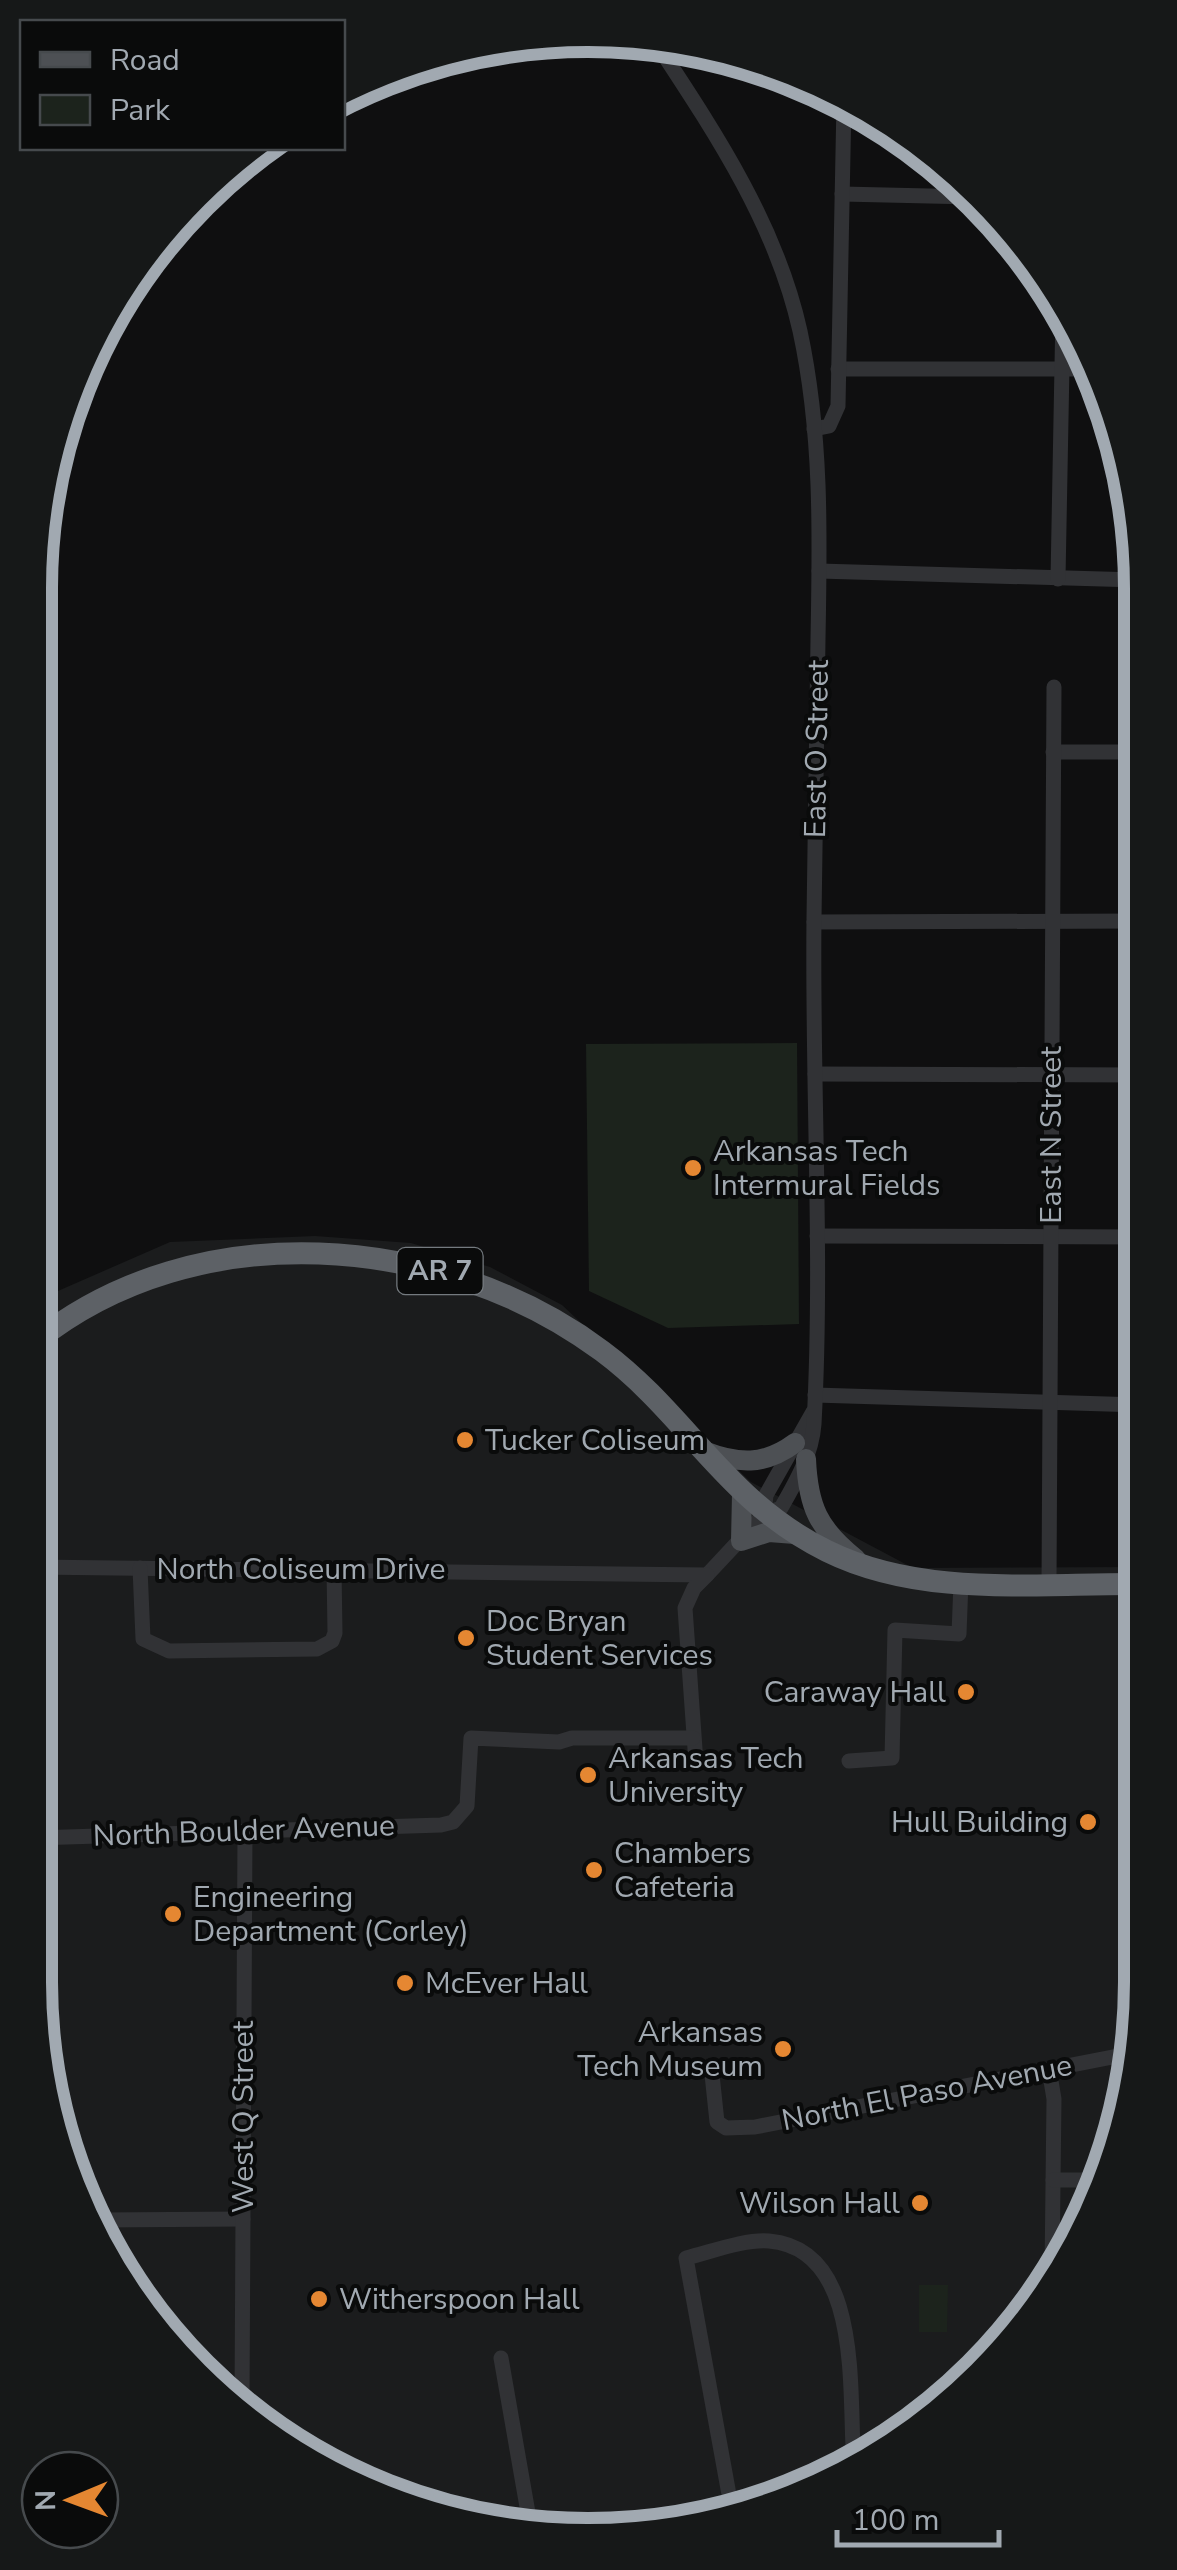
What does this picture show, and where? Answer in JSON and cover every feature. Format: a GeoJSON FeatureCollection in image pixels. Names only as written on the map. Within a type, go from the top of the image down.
{"type":"FeatureCollection","features":[{"type":"Feature","properties":{"kind":"highway","name":"AR 7"},"geometry":{"type":"LineString","coordinates":[[52,1332],[110,1297],[174,1272],[239,1258],[305,1253],[372,1256],[434,1269],[493,1289],[550,1316],[603,1352],[764,1514],[795,1534],[865,1566],[918,1580],[1124,1584]]}},
{"type":"Feature","properties":{"kind":"main road"},"geometry":{"type":"LineString","coordinates":[[696,1448],[747,1462],[800,1451],[816,1519],[833,1541],[865,1566]]}},
{"type":"Feature","properties":{"kind":"main road"},"geometry":{"type":"LineString","coordinates":[[742,1494],[742,1541],[769,1532],[795,1534]]}},
{"type":"Feature","properties":{"kind":"street","name":"East O Street"},"geometry":{"type":"LineString","coordinates":[[666,58],[716,134],[760,217],[799,327],[814,429],[820,572],[814,922],[815,1395],[781,1508],[764,1514],[707,1574]]}},
{"type":"Feature","properties":{"kind":"street"},"geometry":{"type":"LineString","coordinates":[[814,429],[829,426],[837,415],[844,117]]}},
{"type":"Feature","properties":{"kind":"street"},"geometry":{"type":"LineString","coordinates":[[842,194],[954,197]]}},
{"type":"Feature","properties":{"kind":"street"},"geometry":{"type":"LineString","coordinates":[[1058,579],[1063,339]]}},
{"type":"Feature","properties":{"kind":"street"},"geometry":{"type":"LineString","coordinates":[[838,370],[1077,368]]}},
{"type":"Feature","properties":{"kind":"street"},"geometry":{"type":"LineString","coordinates":[[820,572],[1124,580]]}},
{"type":"Feature","properties":{"kind":"street","name":"East N Street"},"geometry":{"type":"LineString","coordinates":[[1049,1583],[1054,687]]}},
{"type":"Feature","properties":{"kind":"street"},"geometry":{"type":"LineString","coordinates":[[1053,752],[1124,752]]}},
{"type":"Feature","properties":{"kind":"street"},"geometry":{"type":"LineString","coordinates":[[814,922],[1124,922]]}},
{"type":"Feature","properties":{"kind":"street"},"geometry":{"type":"LineString","coordinates":[[816,1074],[1124,1076]]}},
{"type":"Feature","properties":{"kind":"street"},"geometry":{"type":"LineString","coordinates":[[817,1236],[1124,1237]]}},
{"type":"Feature","properties":{"kind":"street"},"geometry":{"type":"LineString","coordinates":[[815,1395],[1124,1405]]}},
{"type":"Feature","properties":{"kind":"street","name":"North Coliseum Drive"},"geometry":{"type":"LineString","coordinates":[[52,1568],[707,1574]]}},
{"type":"Feature","properties":{"kind":"street"},"geometry":{"type":"LineString","coordinates":[[140,1568],[143,1638],[169,1652],[316,1649],[332,1641],[334,1569]]}},
{"type":"Feature","properties":{"kind":"street"},"geometry":{"type":"LineString","coordinates":[[696,1763],[685,1608],[694,1588],[707,1574]]}},
{"type":"Feature","properties":{"kind":"street"},"geometry":{"type":"LineString","coordinates":[[849,1761],[892,1758],[895,1630],[959,1634],[961,1582]]}},
{"type":"Feature","properties":{"kind":"street","name":"North Boulder Avenue"},"geometry":{"type":"LineString","coordinates":[[52,1837],[453,1822],[466,1806],[471,1738],[559,1742],[572,1738],[694,1738]]}},
{"type":"Feature","properties":{"kind":"street","name":"West Q Street"},"geometry":{"type":"LineString","coordinates":[[242,2390],[245,1831]]}},
{"type":"Feature","properties":{"kind":"street","name":"North El Paso Avenue"},"geometry":{"type":"LineString","coordinates":[[711,2065],[717,2122],[726,2128],[755,2126],[1119,2056]]}},
{"type":"Feature","properties":{"kind":"street"},"geometry":{"type":"LineString","coordinates":[[1049,2069],[1054,2099],[1052,2251]]}},
{"type":"Feature","properties":{"kind":"street"},"geometry":{"type":"LineString","coordinates":[[1053,2180],[1087,2180]]}},
{"type":"Feature","properties":{"kind":"street"},"geometry":{"type":"LineString","coordinates":[[108,2220],[243,2219]]}},
{"type":"Feature","properties":{"kind":"street"},"geometry":{"type":"LineString","coordinates":[[728,2499],[686,2258],[766,2240],[798,2247],[822,2264],[846,2324],[853,2448]]}},
{"type":"Feature","properties":{"kind":"street"},"geometry":{"type":"LineString","coordinates":[[502,2358],[528,2514]]}},
{"type":"Feature","properties":{"kind":"shaded area","name":"Arkansas Tech University"},"geometry":{"type":"Polygon","coordinates":[[[315,1236],[411,1243],[490,1267],[562,1305],[751,1482],[913,1568],[1124,1567],[1123,2017],[1114,2086],[1096,2154],[1053,2250],[1014,2308],[968,2361],[942,2384],[856,2446],[761,2489],[658,2513],[553,2516],[450,2499],[351,2462],[262,2407],[209,2361],[186,2335],[124,2250],[81,2154],[63,2086],[54,2017],[52,1294],[170,1242],[315,1236]]]}},
{"type":"Feature","properties":{"kind":"green space","name":"Arkansas Tech Intermural Fields"},"geometry":{"type":"Polygon","coordinates":[[[797,1043],[799,1324],[668,1328],[589,1291],[586,1044],[797,1043]]]}},
{"type":"Feature","properties":{"kind":"green space"},"geometry":{"type":"Polygon","coordinates":[[[919,2285],[948,2285],[947,2332],[919,2332],[919,2285]]]}},
{"type":"Feature","properties":{"kind":"place","name":"Arkansas Tech Intermural Fields"},"geometry":{"type":"Point","coordinates":[693,1168]}},
{"type":"Feature","properties":{"kind":"place","name":"Tucker Coliseum"},"geometry":{"type":"Point","coordinates":[465,1440]}},
{"type":"Feature","properties":{"kind":"place","name":"Doc Bryan Student Services"},"geometry":{"type":"Point","coordinates":[466,1638]}},
{"type":"Feature","properties":{"kind":"place","name":"Caraway Hall"},"geometry":{"type":"Point","coordinates":[966,1692]}},
{"type":"Feature","properties":{"kind":"place","name":"Arkansas Tech University"},"geometry":{"type":"Point","coordinates":[588,1775]}},
{"type":"Feature","properties":{"kind":"place","name":"Hull Building"},"geometry":{"type":"Point","coordinates":[1088,1822]}},
{"type":"Feature","properties":{"kind":"place","name":"Chambers Cafeteria"},"geometry":{"type":"Point","coordinates":[594,1870]}},
{"type":"Feature","properties":{"kind":"place","name":"Engineering Department (Corley)"},"geometry":{"type":"Point","coordinates":[173,1914]}},
{"type":"Feature","properties":{"kind":"place","name":"McEver Hall"},"geometry":{"type":"Point","coordinates":[405,1983]}},
{"type":"Feature","properties":{"kind":"place","name":"Arkansas Tech Museum"},"geometry":{"type":"Point","coordinates":[783,2049]}},
{"type":"Feature","properties":{"kind":"place","name":"Wilson Hall"},"geometry":{"type":"Point","coordinates":[920,2203]}},
{"type":"Feature","properties":{"kind":"place","name":"Witherspoon Hall"},"geometry":{"type":"Point","coordinates":[319,2299]}}]}
